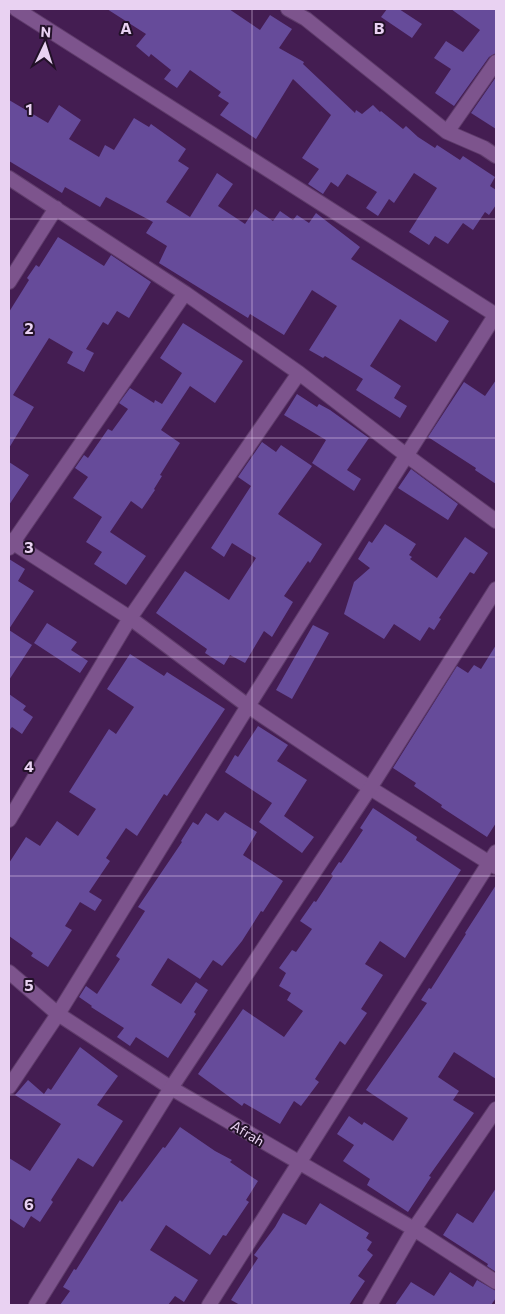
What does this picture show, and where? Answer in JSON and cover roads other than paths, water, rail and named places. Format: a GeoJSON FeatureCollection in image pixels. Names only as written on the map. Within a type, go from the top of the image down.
{"type":"FeatureCollection","features":[{"type":"Feature","properties":{"kind":"street"},"geometry":{"type":"LineString","coordinates":[[9,1086],[58,1014],[248,706],[496,315],[16,9]]}},
{"type":"Feature","properties":{"kind":"street"},"geometry":{"type":"LineString","coordinates":[[288,9],[306,20],[447,132],[484,148],[496,156]]}},
{"type":"Feature","properties":{"kind":"street"},"geometry":{"type":"LineString","coordinates":[[447,132],[496,62]]}},
{"type":"Feature","properties":{"kind":"street"},"geometry":{"type":"LineString","coordinates":[[9,178],[185,293],[299,373],[496,521]]}},
{"type":"Feature","properties":{"kind":"street"},"geometry":{"type":"LineString","coordinates":[[9,282],[56,208]]}},
{"type":"Feature","properties":{"kind":"street"},"geometry":{"type":"LineString","coordinates":[[185,293],[10,543],[130,618],[248,706],[370,788],[494,861],[209,1305]]}},
{"type":"Feature","properties":{"kind":"street"},"geometry":{"type":"LineString","coordinates":[[9,820],[130,618],[299,373]]}},
{"type":"Feature","properties":{"kind":"street"},"geometry":{"type":"LineString","coordinates":[[36,1305],[172,1088],[370,788],[496,589]]}},
{"type":"Feature","properties":{"kind":"street","name":"Afrah"},"geometry":{"type":"LineString","coordinates":[[9,972],[58,1014],[172,1088],[414,1229],[496,1282]]}},
{"type":"Feature","properties":{"kind":"street"},"geometry":{"type":"LineString","coordinates":[[370,1305],[414,1229],[496,1109]]}}]}
